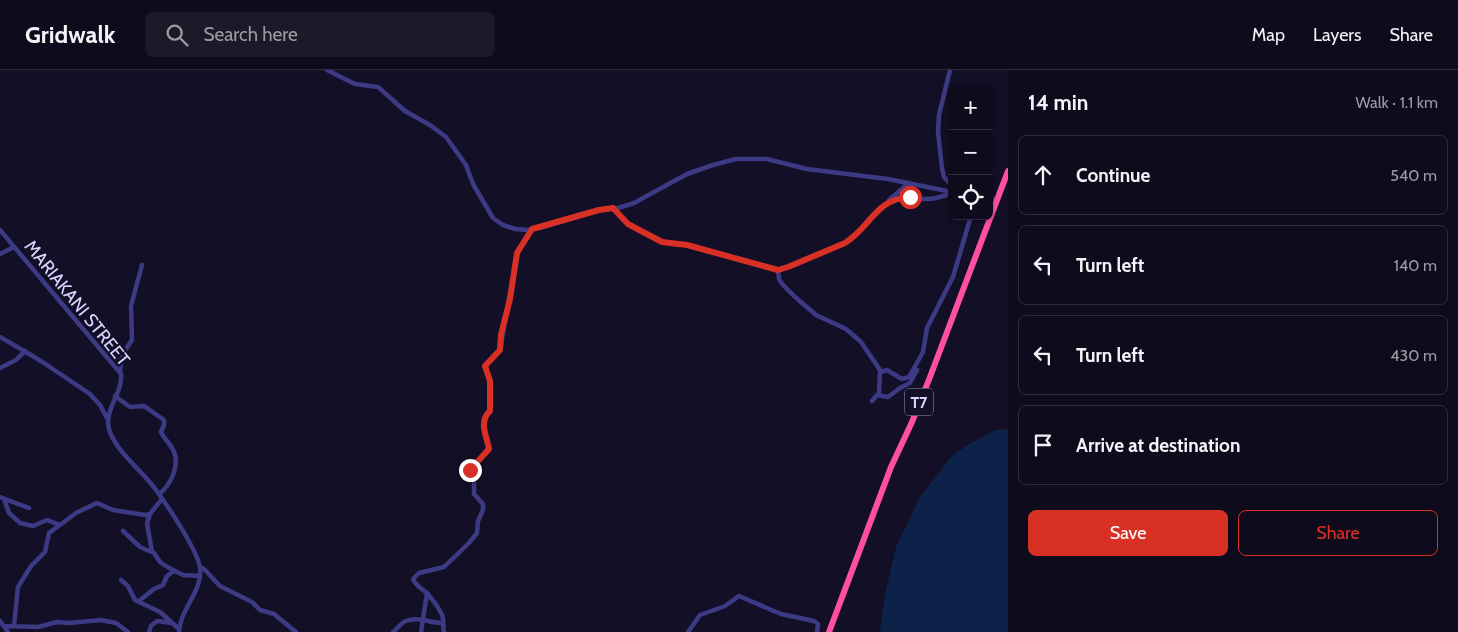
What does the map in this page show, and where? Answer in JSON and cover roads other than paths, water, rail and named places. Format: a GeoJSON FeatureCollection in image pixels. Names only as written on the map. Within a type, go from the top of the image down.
{"type":"FeatureCollection","features":[{"type":"Feature","properties":{"kind":"highway","name":"T7"},"geometry":{"type":"LineString","coordinates":[[831,630],[890,467],[912,422],[1008,171]]}},
{"type":"Feature","properties":{"kind":"street"},"geometry":{"type":"LineString","coordinates":[[327,70],[356,84],[378,87],[405,111],[442,133],[466,165],[473,184],[493,218],[503,225],[516,229],[532,229],[599,210],[634,203],[687,174],[713,164],[736,159],[766,159],[820,171],[888,179],[948,192]]}},
{"type":"Feature","properties":{"kind":"street"},"geometry":{"type":"LineString","coordinates":[[948,182],[944,177],[942,168],[938,132],[939,114],[950,70]]}},
{"type":"Feature","properties":{"kind":"street"},"geometry":{"type":"LineString","coordinates":[[613,208],[628,224],[662,242],[692,246],[778,270],[853,238],[908,183]]}},
{"type":"Feature","properties":{"kind":"street"},"geometry":{"type":"LineString","coordinates":[[887,202],[905,197],[931,199],[948,194]]}},
{"type":"Feature","properties":{"kind":"street"},"geometry":{"type":"LineString","coordinates":[[879,394],[888,397],[910,383],[921,361],[927,328],[953,277],[970,220]]}},
{"type":"Feature","properties":{"kind":"street"},"geometry":{"type":"LineString","coordinates":[[444,632],[441,612],[427,593],[413,579],[419,574],[446,565],[477,533],[483,504],[474,494],[474,482],[469,476],[470,470],[489,449],[484,427],[485,417],[490,411],[490,381],[485,366],[500,350],[501,335],[510,299],[517,253],[532,229]]}},
{"type":"Feature","properties":{"kind":"street","name":"MARIAKANI STREET"},"geometry":{"type":"LineString","coordinates":[[0,230],[120,372],[121,381],[108,421]]}},
{"type":"Feature","properties":{"kind":"street"},"geometry":{"type":"LineString","coordinates":[[0,254],[14,247]]}},
{"type":"Feature","properties":{"kind":"street"},"geometry":{"type":"LineString","coordinates":[[120,372],[122,355],[132,340],[131,306],[142,265]]}},
{"type":"Feature","properties":{"kind":"street"},"geometry":{"type":"LineString","coordinates":[[778,270],[779,278],[788,291],[816,315],[855,335],[867,349],[881,372],[879,394]]}},
{"type":"Feature","properties":{"kind":"street"},"geometry":{"type":"LineString","coordinates":[[0,337],[90,394],[100,405],[114,440],[160,497],[193,547],[200,567],[200,576],[180,630],[157,610],[134,598],[128,586],[121,580]]}},
{"type":"Feature","properties":{"kind":"street"},"geometry":{"type":"LineString","coordinates":[[0,368],[16,360],[24,351]]}},
{"type":"Feature","properties":{"kind":"street"},"geometry":{"type":"LineString","coordinates":[[881,372],[887,370],[900,378],[908,379],[923,352]]}},
{"type":"Feature","properties":{"kind":"street"},"geometry":{"type":"LineString","coordinates":[[872,401],[879,394]]}},
{"type":"Feature","properties":{"kind":"street"},"geometry":{"type":"LineString","coordinates":[[115,396],[130,407],[144,406],[164,420],[161,432],[171,445],[176,460],[169,484],[150,514],[148,528],[152,552]]}},
{"type":"Feature","properties":{"kind":"street"},"geometry":{"type":"LineString","coordinates":[[2,498],[9,513],[20,523],[33,526],[47,520],[60,525]]}},
{"type":"Feature","properties":{"kind":"street"},"geometry":{"type":"LineString","coordinates":[[2,498],[29,508]]}},
{"type":"Feature","properties":{"kind":"street"},"geometry":{"type":"LineString","coordinates":[[14,626],[18,587],[31,566],[45,552],[50,532],[76,512],[97,503],[113,510],[145,515],[150,514]]}},
{"type":"Feature","properties":{"kind":"street"},"geometry":{"type":"LineString","coordinates":[[123,531],[140,547],[152,552],[160,562],[174,571],[187,576],[200,576]]}},
{"type":"Feature","properties":{"kind":"street"},"geometry":{"type":"LineString","coordinates":[[200,567],[220,586],[252,602],[260,610],[274,614],[296,632]]}},
{"type":"Feature","properties":{"kind":"street"},"geometry":{"type":"LineString","coordinates":[[139,601],[162,585],[167,576],[174,571]]}},
{"type":"Feature","properties":{"kind":"street"},"geometry":{"type":"LineString","coordinates":[[420,632],[427,593]]}},
{"type":"Feature","properties":{"kind":"street"},"geometry":{"type":"LineString","coordinates":[[688,632],[700,615],[725,606],[739,596],[790,617],[814,621],[818,624],[817,632]]}},
{"type":"Feature","properties":{"kind":"street"},"geometry":{"type":"LineString","coordinates":[[393,632],[404,622],[414,618],[442,623]]}},
{"type":"Feature","properties":{"kind":"street"},"geometry":{"type":"LineString","coordinates":[[4,626],[38,627],[57,622],[70,624],[101,620],[116,623],[128,632]]}},
{"type":"Feature","properties":{"kind":"street"},"geometry":{"type":"LineString","coordinates":[[0,621],[8,632]]}},
{"type":"Feature","properties":{"kind":"street"},"geometry":{"type":"LineString","coordinates":[[149,632],[158,621],[173,623]]}},
{"type":"Feature","properties":{"kind":"water"},"geometry":{"type":"Polygon","coordinates":[[[1008,429],[1008,632],[880,632],[885,594],[896,547],[920,497],[952,456],[971,443],[996,430],[1008,429]]]}}]}
